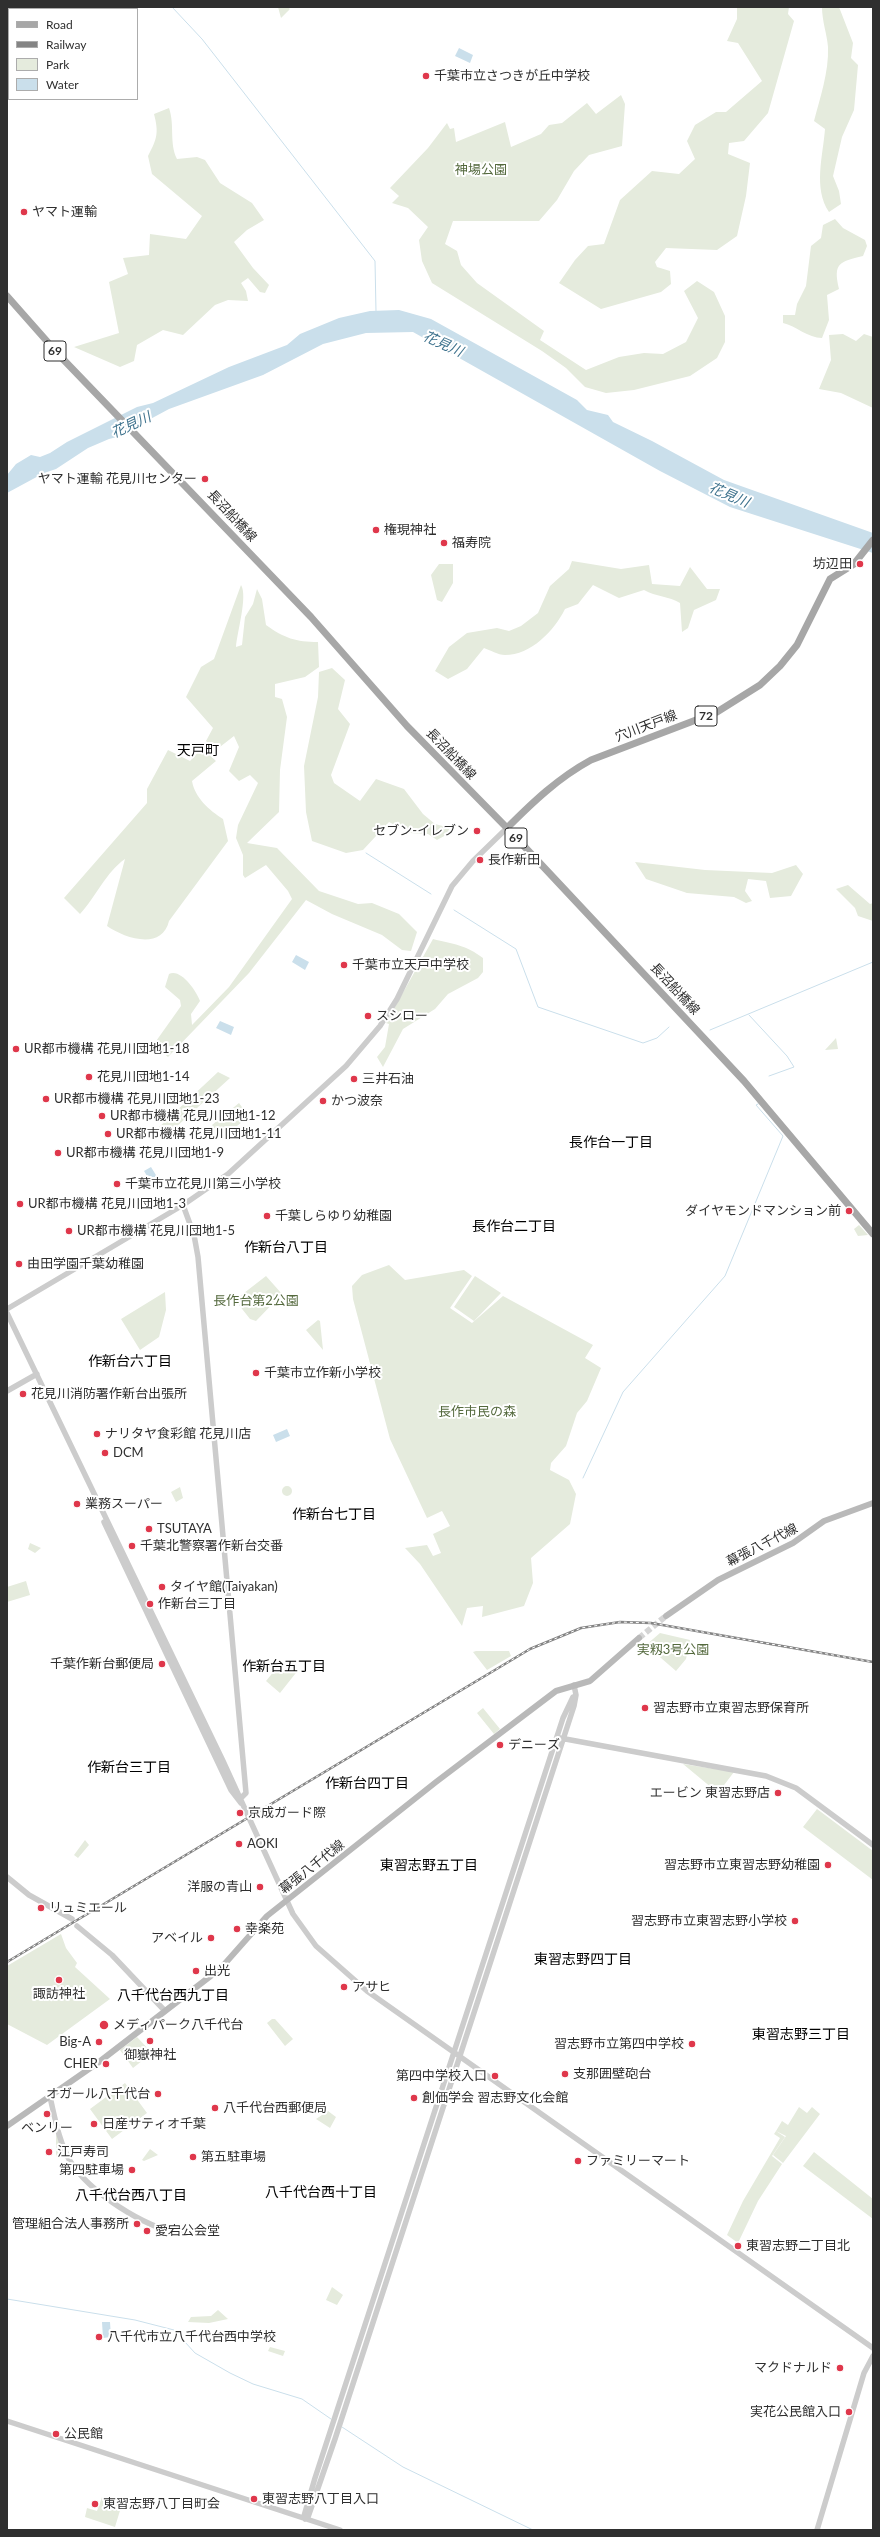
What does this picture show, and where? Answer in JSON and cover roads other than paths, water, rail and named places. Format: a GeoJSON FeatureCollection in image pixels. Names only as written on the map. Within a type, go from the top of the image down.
{"type":"FeatureCollection","features":[{"type":"Feature","properties":{"kind":"main road","name":"長沼船橋線"},"geometry":{"type":"LineString","coordinates":[[7,296],[60,356],[311,617],[407,726],[507,828],[744,1081],[873,1234]]}},
{"type":"Feature","properties":{"kind":"main road","name":"穴川天戸線"},"geometry":{"type":"LineString","coordinates":[[507,828],[539,797],[577,768],[591,760],[717,712],[756,688],[780,666],[797,645],[830,580],[854,564],[873,540]]}},
{"type":"Feature","properties":{"kind":"main road","name":"幕張八千代線"},"geometry":{"type":"LineString","coordinates":[[666,1616],[718,1580],[793,1543],[824,1521],[873,1503]]}},
{"type":"Feature","properties":{"kind":"main road","name":"幕張八千代線"},"geometry":{"type":"LineString","coordinates":[[7,2126],[50,2097],[221,1968],[259,1923],[436,1782],[556,1692],[590,1681],[639,1638]]}},
{"type":"Feature","properties":{"kind":"street"},"geometry":{"type":"LineString","coordinates":[[7,1309],[183,1205],[245,1160],[363,1048],[397,999],[446,895],[473,861],[507,828]]}},
{"type":"Feature","properties":{"kind":"street"},"geometry":{"type":"LineString","coordinates":[[183,1205],[192,1228],[198,1257],[246,1793],[240,1801]]}},
{"type":"Feature","properties":{"kind":"street"},"geometry":{"type":"LineString","coordinates":[[7,1313],[286,1900],[304,1932],[343,1972],[873,2348]]}},
{"type":"Feature","properties":{"kind":"street"},"geometry":{"type":"LineString","coordinates":[[7,1392],[37,1374]]}},
{"type":"Feature","properties":{"kind":"street"},"geometry":{"type":"LineString","coordinates":[[305,2519],[304,2516],[315,2478],[457,2053],[560,1738],[575,1702],[574,1685]]}},
{"type":"Feature","properties":{"kind":"street"},"geometry":{"type":"LineString","coordinates":[[560,1738],[766,1776],[802,1792],[873,1845]]}},
{"type":"Feature","properties":{"kind":"street"},"geometry":{"type":"LineString","coordinates":[[7,1877],[29,1895],[72,1919]]}},
{"type":"Feature","properties":{"kind":"street"},"geometry":{"type":"LineString","coordinates":[[77,1926],[112,1955],[165,2011]]}},
{"type":"Feature","properties":{"kind":"street"},"geometry":{"type":"LineString","coordinates":[[50,2097],[66,2152],[75,2167],[114,2205],[124,2211],[181,2234]]}},
{"type":"Feature","properties":{"kind":"street"},"geometry":{"type":"LineString","coordinates":[[817,2530],[864,2373],[873,2356]]}},
{"type":"Feature","properties":{"kind":"street"},"geometry":{"type":"LineString","coordinates":[[7,2421],[340,2530]]}},
{"type":"Feature","properties":{"kind":"water"},"geometry":{"type":"Polygon","coordinates":[[[459,48],[473,55],[470,63],[455,56],[459,48]]]}},
{"type":"Feature","properties":{"kind":"water","name":"花見川"},"geometry":{"type":"Polygon","coordinates":[[[399,310],[431,319],[577,400],[587,410],[608,415],[613,422],[652,441],[724,480],[873,533],[873,553],[730,507],[660,471],[413,332],[366,333],[323,344],[263,375],[169,409],[117,437],[88,448],[56,469],[44,473],[7,493],[7,475],[16,464],[31,455],[40,457],[50,453],[67,442],[137,407],[153,403],[229,367],[287,345],[300,334],[339,318],[370,311],[399,310]]]}},
{"type":"Feature","properties":{"kind":"water"},"geometry":{"type":"Polygon","coordinates":[[[296,955],[309,962],[305,970],[292,962],[296,955]]]}},
{"type":"Feature","properties":{"kind":"water"},"geometry":{"type":"Polygon","coordinates":[[[220,1021],[234,1027],[231,1035],[216,1028],[220,1021]]]}},
{"type":"Feature","properties":{"kind":"water"},"geometry":{"type":"Polygon","coordinates":[[[151,1167],[159,1180],[152,1184],[144,1171],[151,1167]]]}},
{"type":"Feature","properties":{"kind":"water"},"geometry":{"type":"Polygon","coordinates":[[[287,1429],[290,1436],[276,1442],[273,1435],[287,1429]]]}},
{"type":"Feature","properties":{"kind":"water"},"geometry":{"type":"Polygon","coordinates":[[[102,2322],[110,2322],[111,2337],[103,2338],[102,2322]]]}},
{"type":"Feature","properties":{"kind":"waterway"},"geometry":{"type":"LineString","coordinates":[[172,7],[202,39],[375,261],[376,311]]}},
{"type":"Feature","properties":{"kind":"waterway"},"geometry":{"type":"LineString","coordinates":[[366,853],[431,894]]}},
{"type":"Feature","properties":{"kind":"waterway"},"geometry":{"type":"LineString","coordinates":[[454,910],[516,949],[538,1007],[643,1043],[657,1038],[669,1027]]}},
{"type":"Feature","properties":{"kind":"waterway"},"geometry":{"type":"LineString","coordinates":[[710,1030],[873,962]]}},
{"type":"Feature","properties":{"kind":"waterway"},"geometry":{"type":"LineString","coordinates":[[749,1015],[787,1056],[794,1067],[769,1076]]}},
{"type":"Feature","properties":{"kind":"waterway"},"geometry":{"type":"LineString","coordinates":[[583,1478],[623,1392],[725,1276],[783,1136],[756,1105],[758,1104]]}},
{"type":"Feature","properties":{"kind":"waterway"},"geometry":{"type":"LineString","coordinates":[[7,2299],[135,2320],[174,2330],[195,2353],[230,2373],[253,2384],[302,2399],[331,2419]]}},
{"type":"Feature","properties":{"kind":"waterway"},"geometry":{"type":"LineString","coordinates":[[342,2427],[403,2467],[533,2530]]}},
{"type":"Feature","properties":{"kind":"tunnel"},"geometry":{"type":"LineString","coordinates":[[639,1638],[666,1616]]}},
{"type":"Feature","properties":{"kind":"railway"},"geometry":{"type":"LineString","coordinates":[[7,1962],[530,1649],[581,1628],[620,1622],[651,1623],[873,1662]]}},
{"type":"Feature","properties":{"kind":"place","name":"千葉市立さつきが丘中学校"},"geometry":{"type":"Point","coordinates":[426,76]}},
{"type":"Feature","properties":{"kind":"place","name":"ヤマト運輸"},"geometry":{"type":"Point","coordinates":[24,212]}},
{"type":"Feature","properties":{"kind":"place","name":"ヤマト運輸 花見川センター"},"geometry":{"type":"Point","coordinates":[205,479]}},
{"type":"Feature","properties":{"kind":"place","name":"権現神社"},"geometry":{"type":"Point","coordinates":[376,530]}},
{"type":"Feature","properties":{"kind":"place","name":"福寿院"},"geometry":{"type":"Point","coordinates":[444,543]}},
{"type":"Feature","properties":{"kind":"place","name":"坊辺田"},"geometry":{"type":"Point","coordinates":[860,564]}},
{"type":"Feature","properties":{"kind":"place","name":"セブン-イレブン"},"geometry":{"type":"Point","coordinates":[477,831]}},
{"type":"Feature","properties":{"kind":"place","name":"長作新田"},"geometry":{"type":"Point","coordinates":[480,860]}},
{"type":"Feature","properties":{"kind":"place","name":"千葉市立天戸中学校"},"geometry":{"type":"Point","coordinates":[344,965]}},
{"type":"Feature","properties":{"kind":"place","name":"スシロー"},"geometry":{"type":"Point","coordinates":[368,1016]}},
{"type":"Feature","properties":{"kind":"place","name":"UR都市機構 花見川団地1-18"},"geometry":{"type":"Point","coordinates":[16,1049]}},
{"type":"Feature","properties":{"kind":"place","name":"花見川団地1-14"},"geometry":{"type":"Point","coordinates":[89,1077]}},
{"type":"Feature","properties":{"kind":"place","name":"三井石油"},"geometry":{"type":"Point","coordinates":[354,1079]}},
{"type":"Feature","properties":{"kind":"place","name":"UR都市機構 花見川団地1-23"},"geometry":{"type":"Point","coordinates":[46,1099]}},
{"type":"Feature","properties":{"kind":"place","name":"かつ波奈"},"geometry":{"type":"Point","coordinates":[323,1101]}},
{"type":"Feature","properties":{"kind":"place","name":"UR都市機構 花見川団地1-12"},"geometry":{"type":"Point","coordinates":[102,1116]}},
{"type":"Feature","properties":{"kind":"place","name":"UR都市機構 花見川団地1-11"},"geometry":{"type":"Point","coordinates":[108,1134]}},
{"type":"Feature","properties":{"kind":"place","name":"UR都市機構 花見川団地1-9"},"geometry":{"type":"Point","coordinates":[58,1153]}},
{"type":"Feature","properties":{"kind":"place","name":"千葉市立花見川第三小学校"},"geometry":{"type":"Point","coordinates":[117,1184]}},
{"type":"Feature","properties":{"kind":"place","name":"UR都市機構 花見川団地1-3"},"geometry":{"type":"Point","coordinates":[20,1204]}},
{"type":"Feature","properties":{"kind":"place","name":"ダイヤモンドマンション前"},"geometry":{"type":"Point","coordinates":[849,1211]}},
{"type":"Feature","properties":{"kind":"place","name":"千葉しらゆり幼稚園"},"geometry":{"type":"Point","coordinates":[267,1216]}},
{"type":"Feature","properties":{"kind":"place","name":"UR都市機構 花見川団地1-5"},"geometry":{"type":"Point","coordinates":[69,1231]}},
{"type":"Feature","properties":{"kind":"place","name":"由田学園千葉幼稚園"},"geometry":{"type":"Point","coordinates":[19,1264]}},
{"type":"Feature","properties":{"kind":"place","name":"千葉市立作新小学校"},"geometry":{"type":"Point","coordinates":[256,1373]}},
{"type":"Feature","properties":{"kind":"place","name":"花見川消防署作新台出張所"},"geometry":{"type":"Point","coordinates":[23,1394]}},
{"type":"Feature","properties":{"kind":"place","name":"ナリタヤ食彩館 花見川店"},"geometry":{"type":"Point","coordinates":[97,1434]}},
{"type":"Feature","properties":{"kind":"place","name":"DCM"},"geometry":{"type":"Point","coordinates":[105,1453]}},
{"type":"Feature","properties":{"kind":"place","name":"業務スーパー"},"geometry":{"type":"Point","coordinates":[77,1504]}},
{"type":"Feature","properties":{"kind":"place","name":"TSUTAYA"},"geometry":{"type":"Point","coordinates":[149,1529]}},
{"type":"Feature","properties":{"kind":"place","name":"千葉北警察署作新台交番"},"geometry":{"type":"Point","coordinates":[132,1546]}},
{"type":"Feature","properties":{"kind":"place","name":"タイヤ館(Taiyakan)"},"geometry":{"type":"Point","coordinates":[162,1587]}},
{"type":"Feature","properties":{"kind":"place","name":"作新台三丁目"},"geometry":{"type":"Point","coordinates":[150,1604]}},
{"type":"Feature","properties":{"kind":"place","name":"千葉作新台郵便局"},"geometry":{"type":"Point","coordinates":[162,1664]}},
{"type":"Feature","properties":{"kind":"place","name":"習志野市立東習志野保育所"},"geometry":{"type":"Point","coordinates":[645,1708]}},
{"type":"Feature","properties":{"kind":"place","name":"デニーズ"},"geometry":{"type":"Point","coordinates":[500,1745]}},
{"type":"Feature","properties":{"kind":"place","name":"エービン 東習志野店"},"geometry":{"type":"Point","coordinates":[778,1793]}},
{"type":"Feature","properties":{"kind":"place","name":"京成ガード際"},"geometry":{"type":"Point","coordinates":[240,1813]}},
{"type":"Feature","properties":{"kind":"place","name":"AOKI"},"geometry":{"type":"Point","coordinates":[239,1844]}},
{"type":"Feature","properties":{"kind":"place","name":"習志野市立東習志野幼稚園"},"geometry":{"type":"Point","coordinates":[828,1865]}},
{"type":"Feature","properties":{"kind":"place","name":"洋服の青山"},"geometry":{"type":"Point","coordinates":[260,1887]}},
{"type":"Feature","properties":{"kind":"place","name":"リュミエール"},"geometry":{"type":"Point","coordinates":[41,1908]}},
{"type":"Feature","properties":{"kind":"place","name":"習志野市立東習志野小学校"},"geometry":{"type":"Point","coordinates":[795,1921]}},
{"type":"Feature","properties":{"kind":"place","name":"幸楽苑"},"geometry":{"type":"Point","coordinates":[237,1929]}},
{"type":"Feature","properties":{"kind":"place","name":"アベイル"},"geometry":{"type":"Point","coordinates":[211,1938]}},
{"type":"Feature","properties":{"kind":"place","name":"出光"},"geometry":{"type":"Point","coordinates":[196,1971]}},
{"type":"Feature","properties":{"kind":"place","name":"諏訪神社"},"geometry":{"type":"Point","coordinates":[59,1980]}},
{"type":"Feature","properties":{"kind":"place","name":"アサヒ"},"geometry":{"type":"Point","coordinates":[344,1987]}},
{"type":"Feature","properties":{"kind":"place","name":"メディパーク八千代台"},"geometry":{"type":"Point","coordinates":[104,2025]}},
{"type":"Feature","properties":{"kind":"place","name":"御嶽神社"},"geometry":{"type":"Point","coordinates":[150,2041]}},
{"type":"Feature","properties":{"kind":"place","name":"Big-A"},"geometry":{"type":"Point","coordinates":[99,2042]}},
{"type":"Feature","properties":{"kind":"place","name":"習志野市立第四中学校"},"geometry":{"type":"Point","coordinates":[692,2044]}},
{"type":"Feature","properties":{"kind":"place","name":"CHER"},"geometry":{"type":"Point","coordinates":[106,2064]}},
{"type":"Feature","properties":{"kind":"place","name":"支那囲壁砲台"},"geometry":{"type":"Point","coordinates":[565,2074]}},
{"type":"Feature","properties":{"kind":"place","name":"第四中学校入口"},"geometry":{"type":"Point","coordinates":[495,2076]}},
{"type":"Feature","properties":{"kind":"place","name":"オガール八千代台"},"geometry":{"type":"Point","coordinates":[158,2094]}},
{"type":"Feature","properties":{"kind":"place","name":"創価学会 習志野文化会館"},"geometry":{"type":"Point","coordinates":[414,2098]}},
{"type":"Feature","properties":{"kind":"place","name":"八千代台西郵便局"},"geometry":{"type":"Point","coordinates":[215,2108]}},
{"type":"Feature","properties":{"kind":"place","name":"ベンリー"},"geometry":{"type":"Point","coordinates":[47,2114]}},
{"type":"Feature","properties":{"kind":"place","name":"日産サティオ千葉"},"geometry":{"type":"Point","coordinates":[94,2124]}},
{"type":"Feature","properties":{"kind":"place","name":"江戸寿司"},"geometry":{"type":"Point","coordinates":[49,2152]}},
{"type":"Feature","properties":{"kind":"place","name":"第五駐車場"},"geometry":{"type":"Point","coordinates":[193,2157]}},
{"type":"Feature","properties":{"kind":"place","name":"ファミリーマート"},"geometry":{"type":"Point","coordinates":[578,2161]}},
{"type":"Feature","properties":{"kind":"place","name":"第四駐車場"},"geometry":{"type":"Point","coordinates":[132,2170]}},
{"type":"Feature","properties":{"kind":"place","name":"管理組合法人事務所"},"geometry":{"type":"Point","coordinates":[137,2224]}},
{"type":"Feature","properties":{"kind":"place","name":"愛宕公会堂"},"geometry":{"type":"Point","coordinates":[147,2231]}},
{"type":"Feature","properties":{"kind":"place","name":"東習志野二丁目北"},"geometry":{"type":"Point","coordinates":[738,2246]}},
{"type":"Feature","properties":{"kind":"place","name":"八千代市立八千代台西中学校"},"geometry":{"type":"Point","coordinates":[99,2337]}},
{"type":"Feature","properties":{"kind":"place","name":"マクドナルド"},"geometry":{"type":"Point","coordinates":[840,2368]}},
{"type":"Feature","properties":{"kind":"place","name":"実花公民館入口"},"geometry":{"type":"Point","coordinates":[849,2412]}},
{"type":"Feature","properties":{"kind":"place","name":"公民館"},"geometry":{"type":"Point","coordinates":[56,2434]}},
{"type":"Feature","properties":{"kind":"place","name":"東習志野八丁目入口"},"geometry":{"type":"Point","coordinates":[254,2499]}},
{"type":"Feature","properties":{"kind":"place","name":"東習志野八丁目町会"},"geometry":{"type":"Point","coordinates":[95,2504]}},
{"type":"Feature","properties":{"kind":"district","name":"天戸町"},"geometry":{"type":"Point","coordinates":[198,750]}},
{"type":"Feature","properties":{"kind":"district","name":"長作台一丁目"},"geometry":{"type":"Point","coordinates":[611,1142]}},
{"type":"Feature","properties":{"kind":"district","name":"長作台二丁目"},"geometry":{"type":"Point","coordinates":[514,1226]}},
{"type":"Feature","properties":{"kind":"district","name":"作新台八丁目"},"geometry":{"type":"Point","coordinates":[286,1247]}},
{"type":"Feature","properties":{"kind":"district","name":"作新台六丁目"},"geometry":{"type":"Point","coordinates":[130,1361]}},
{"type":"Feature","properties":{"kind":"district","name":"作新台七丁目"},"geometry":{"type":"Point","coordinates":[334,1514]}},
{"type":"Feature","properties":{"kind":"district","name":"作新台五丁目"},"geometry":{"type":"Point","coordinates":[284,1666]}},
{"type":"Feature","properties":{"kind":"district","name":"作新台三丁目"},"geometry":{"type":"Point","coordinates":[129,1767]}},
{"type":"Feature","properties":{"kind":"district","name":"作新台四丁目"},"geometry":{"type":"Point","coordinates":[367,1783]}},
{"type":"Feature","properties":{"kind":"district","name":"東習志野五丁目"},"geometry":{"type":"Point","coordinates":[429,1865]}},
{"type":"Feature","properties":{"kind":"district","name":"東習志野四丁目"},"geometry":{"type":"Point","coordinates":[583,1959]}},
{"type":"Feature","properties":{"kind":"district","name":"八千代台西九丁目"},"geometry":{"type":"Point","coordinates":[173,1995]}},
{"type":"Feature","properties":{"kind":"district","name":"東習志野三丁目"},"geometry":{"type":"Point","coordinates":[801,2034]}},
{"type":"Feature","properties":{"kind":"district","name":"八千代台西十丁目"},"geometry":{"type":"Point","coordinates":[321,2192]}},
{"type":"Feature","properties":{"kind":"district","name":"八千代台西八丁目"},"geometry":{"type":"Point","coordinates":[131,2195]}},
{"type":"Feature","properties":{"kind":"park label","name":"神場公園"},"geometry":{"type":"Point","coordinates":[481,170]}},
{"type":"Feature","properties":{"kind":"park label","name":"長作台第2公園"},"geometry":{"type":"Point","coordinates":[256,1301]}},
{"type":"Feature","properties":{"kind":"park label","name":"長作市民の森"},"geometry":{"type":"Point","coordinates":[477,1412]}},
{"type":"Feature","properties":{"kind":"park label","name":"実籾3号公園"},"geometry":{"type":"Point","coordinates":[673,1650]}}]}
